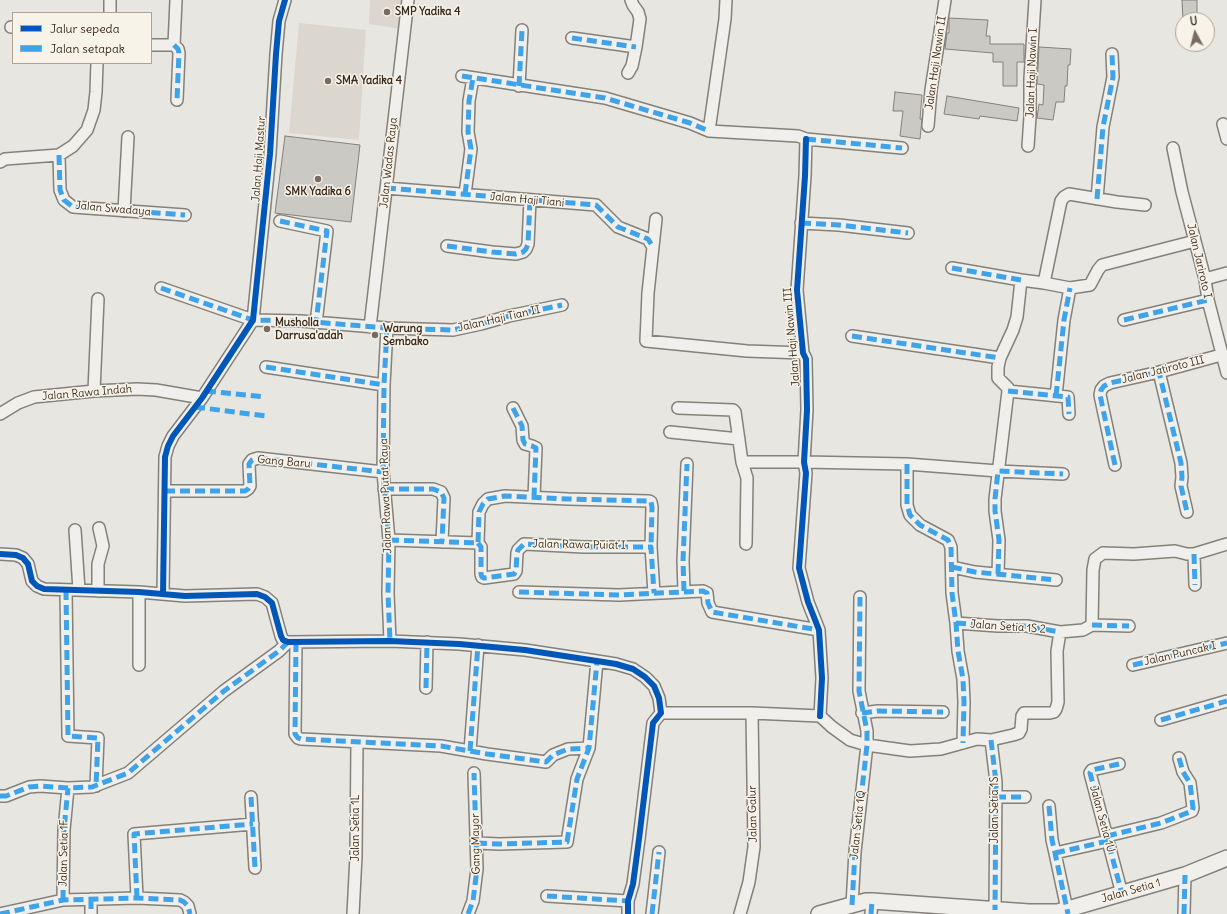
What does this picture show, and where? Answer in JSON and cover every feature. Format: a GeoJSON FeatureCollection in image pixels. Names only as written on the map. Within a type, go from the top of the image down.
{"type":"FeatureCollection","features":[{"type":"Feature","properties":{"kind":"street"},"geometry":{"type":"LineString","coordinates":[[110,0],[110,12]]}},
{"type":"Feature","properties":{"kind":"street"},"geometry":{"type":"LineString","coordinates":[[176,0],[174,45],[178,49],[179,53],[177,100]]}},
{"type":"Feature","properties":{"kind":"street","name":"Jalan Haji Mastur"},"geometry":{"type":"LineString","coordinates":[[254,320],[270,154],[279,21],[285,0]]}},
{"type":"Feature","properties":{"kind":"street","name":"Jalan Wadas Raya"},"geometry":{"type":"LineString","coordinates":[[370,327],[408,0]]}},
{"type":"Feature","properties":{"kind":"street"},"geometry":{"type":"LineString","coordinates":[[628,72],[632,66],[640,19],[631,0]]}},
{"type":"Feature","properties":{"kind":"street"},"geometry":{"type":"LineString","coordinates":[[709,131],[725,19],[726,0]]}},
{"type":"Feature","properties":{"kind":"street","name":"Jalan Haji Nawin II"},"geometry":{"type":"LineString","coordinates":[[928,126],[931,90],[945,0]]}},
{"type":"Feature","properties":{"kind":"street","name":"Jalan Haji Nawin I"},"geometry":{"type":"LineString","coordinates":[[1028,146],[1030,117],[1030,72],[1035,0]]}},
{"type":"Feature","properties":{"kind":"street"},"geometry":{"type":"LineString","coordinates":[[519,86],[522,30]]}},
{"type":"Feature","properties":{"kind":"street"},"geometry":{"type":"LineString","coordinates":[[572,38],[636,47]]}},
{"type":"Feature","properties":{"kind":"street"},"geometry":{"type":"LineString","coordinates":[[152,45],[174,45]]}},
{"type":"Feature","properties":{"kind":"street"},"geometry":{"type":"LineString","coordinates":[[1097,199],[1103,127],[1113,77],[1112,54]]}},
{"type":"Feature","properties":{"kind":"street"},"geometry":{"type":"LineString","coordinates":[[0,162],[5,160],[59,156],[73,146],[87,130],[94,110],[97,64]]}},
{"type":"Feature","properties":{"kind":"street"},"geometry":{"type":"LineString","coordinates":[[465,194],[471,149],[468,132],[470,101],[467,77],[605,98],[690,123],[709,131],[798,136],[806,139],[902,148]]}},
{"type":"Feature","properties":{"kind":"street"},"geometry":{"type":"LineString","coordinates":[[1223,124],[1227,139]]}},
{"type":"Feature","properties":{"kind":"street"},"geometry":{"type":"LineString","coordinates":[[124,211],[128,137]]}},
{"type":"Feature","properties":{"kind":"street","name":"Jalan Haji Nawin III"},"geometry":{"type":"LineString","coordinates":[[806,139],[805,176],[797,290],[803,353],[806,359],[807,397],[804,462],[806,473],[799,568],[808,602],[819,630],[822,678],[820,716]]}},
{"type":"Feature","properties":{"kind":"street","name":"Jalan Jariroto I"},"geometry":{"type":"LineString","coordinates":[[1173,148],[1205,279],[1208,300],[1227,373]]}},
{"type":"Feature","properties":{"kind":"street","name":"Jalan Swadaya"},"geometry":{"type":"LineString","coordinates":[[59,156],[60,190],[64,200],[73,207],[185,215]]}},
{"type":"Feature","properties":{"kind":"street","name":"Jalan Haji Tiani"},"geometry":{"type":"LineString","coordinates":[[386,188],[596,205],[618,226],[648,239],[653,247]]}},
{"type":"Feature","properties":{"kind":"street"},"geometry":{"type":"LineString","coordinates":[[1044,283],[1061,201],[1064,197],[1069,194],[1145,205]]}},
{"type":"Feature","properties":{"kind":"street"},"geometry":{"type":"LineString","coordinates":[[448,246],[516,254],[523,252],[528,244],[530,200]]}},
{"type":"Feature","properties":{"kind":"street"},"geometry":{"type":"LineString","coordinates":[[656,219],[648,292],[646,342],[747,351],[803,353]]}},
{"type":"Feature","properties":{"kind":"street"},"geometry":{"type":"LineString","coordinates":[[280,221],[327,232],[316,323]]}},
{"type":"Feature","properties":{"kind":"street"},"geometry":{"type":"LineString","coordinates":[[801,223],[908,234]]}},
{"type":"Feature","properties":{"kind":"street"},"geometry":{"type":"LineString","coordinates":[[952,268],[1070,288],[1090,285],[1102,265],[1195,241]]}},
{"type":"Feature","properties":{"kind":"street"},"geometry":{"type":"LineString","coordinates":[[1205,279],[1227,273]]}},
{"type":"Feature","properties":{"kind":"street"},"geometry":{"type":"LineString","coordinates":[[998,574],[999,540],[995,499],[1008,388],[998,378],[998,367],[1000,358],[1013,330],[1021,280]]}},
{"type":"Feature","properties":{"kind":"street","name":"Jalan Haji Tian II"},"geometry":{"type":"LineString","coordinates":[[161,288],[254,320],[388,328],[453,330],[562,305]]}},
{"type":"Feature","properties":{"kind":"street"},"geometry":{"type":"LineString","coordinates":[[1056,396],[1064,320],[1070,288]]}},
{"type":"Feature","properties":{"kind":"street"},"geometry":{"type":"LineString","coordinates":[[94,391],[98,299]]}},
{"type":"Feature","properties":{"kind":"street"},"geometry":{"type":"LineString","coordinates":[[1124,320],[1208,300]]}},
{"type":"Feature","properties":{"kind":"street"},"geometry":{"type":"LineString","coordinates":[[164,594],[165,491],[166,457],[168,446],[173,436],[202,398],[254,320]]}},
{"type":"Feature","properties":{"kind":"street","name":"Jalan Rawa Putat Raya"},"geometry":{"type":"LineString","coordinates":[[388,328],[384,385],[383,472],[389,540],[388,562],[390,641]]}},
{"type":"Feature","properties":{"kind":"street"},"geometry":{"type":"LineString","coordinates":[[852,336],[1000,358]]}},
{"type":"Feature","properties":{"kind":"street","name":"Jalan Jatiroto III"},"geometry":{"type":"LineString","coordinates":[[1115,465],[1100,395],[1104,386],[1110,383],[1159,372],[1222,355]]}},
{"type":"Feature","properties":{"kind":"street"},"geometry":{"type":"LineString","coordinates":[[266,367],[384,385]]}},
{"type":"Feature","properties":{"kind":"street"},"geometry":{"type":"LineString","coordinates":[[1159,372],[1181,463],[1181,486],[1187,512]]}},
{"type":"Feature","properties":{"kind":"street","name":"Jalan Rawa Indah"},"geometry":{"type":"LineString","coordinates":[[0,414],[18,403],[34,397],[94,391],[137,389],[156,390],[202,398]]}},
{"type":"Feature","properties":{"kind":"street"},"geometry":{"type":"LineString","coordinates":[[1008,391],[1068,397],[1070,414]]}},
{"type":"Feature","properties":{"kind":"street"},"geometry":{"type":"LineString","coordinates":[[513,408],[522,426],[523,440],[525,444],[536,448],[534,498],[651,502],[651,547],[654,593]]}},
{"type":"Feature","properties":{"kind":"street"},"geometry":{"type":"LineString","coordinates":[[678,408],[733,410],[736,415],[742,462],[747,478],[746,544]]}},
{"type":"Feature","properties":{"kind":"street"},"geometry":{"type":"LineString","coordinates":[[670,432],[739,439]]}},
{"type":"Feature","properties":{"kind":"street","name":"Gang Baru"},"geometry":{"type":"LineString","coordinates":[[165,491],[245,491],[250,486],[250,464],[252,460],[258,458],[383,472]]}},
{"type":"Feature","properties":{"kind":"street"},"geometry":{"type":"LineString","coordinates":[[742,462],[907,464],[1063,474]]}},
{"type":"Feature","properties":{"kind":"street"},"geometry":{"type":"LineString","coordinates":[[684,591],[683,561],[687,464]]}},
{"type":"Feature","properties":{"kind":"street"},"geometry":{"type":"LineString","coordinates":[[907,464],[907,505],[910,515],[920,525],[948,540],[951,546],[952,593],[958,651],[963,679],[963,743]]}},
{"type":"Feature","properties":{"kind":"street"},"geometry":{"type":"LineString","coordinates":[[384,489],[433,489],[442,492],[444,498],[442,542]]}},
{"type":"Feature","properties":{"kind":"street","name":"Jalan Rawa Puiat I"},"geometry":{"type":"LineString","coordinates":[[534,498],[505,496],[488,499],[483,504],[479,512],[478,543],[481,547],[482,577],[514,574],[517,553],[520,547],[524,544],[584,547],[651,547]]}},
{"type":"Feature","properties":{"kind":"street"},"geometry":{"type":"LineString","coordinates":[[98,591],[98,564],[103,546],[99,528]]}},
{"type":"Feature","properties":{"kind":"street"},"geometry":{"type":"LineString","coordinates":[[75,530],[79,590]]}},
{"type":"Feature","properties":{"kind":"street"},"geometry":{"type":"LineString","coordinates":[[389,540],[478,543]]}},
{"type":"Feature","properties":{"kind":"street"},"geometry":{"type":"LineString","coordinates":[[1092,625],[1094,570],[1096,559],[1103,553],[1134,554],[1175,551],[1194,554],[1227,544]]}},
{"type":"Feature","properties":{"kind":"street"},"geometry":{"type":"LineString","coordinates":[[0,554],[16,555],[23,558],[28,564],[32,581],[37,586],[44,589],[139,592],[185,596],[257,594],[266,597],[272,603],[283,640],[292,642],[390,641],[478,645],[525,650],[597,661],[627,667],[645,677],[654,686],[659,698],[661,713],[653,723],[633,884],[628,901],[628,914]]}},
{"type":"Feature","properties":{"kind":"street"},"geometry":{"type":"LineString","coordinates":[[1194,554],[1195,585]]}},
{"type":"Feature","properties":{"kind":"street"},"geometry":{"type":"LineString","coordinates":[[952,568],[975,572],[1056,580]]}},
{"type":"Feature","properties":{"kind":"street"},"geometry":{"type":"LineString","coordinates":[[66,590],[68,736],[98,738],[96,786]]}},
{"type":"Feature","properties":{"kind":"street"},"geometry":{"type":"LineString","coordinates":[[519,592],[619,595],[705,591],[712,612],[819,630]]}},
{"type":"Feature","properties":{"kind":"street"},"geometry":{"type":"LineString","coordinates":[[139,592],[140,664]]}},
{"type":"Feature","properties":{"kind":"street","name":"Jalan Setia 1Q"},"geometry":{"type":"LineString","coordinates":[[852,905],[855,852],[867,745],[867,731],[862,713],[859,691],[860,597]]}},
{"type":"Feature","properties":{"kind":"street","name":"Jalan Setia 1S 2"},"geometry":{"type":"LineString","coordinates":[[956,623],[1027,626],[1060,632],[1083,630],[1092,625],[1129,626]]}},
{"type":"Feature","properties":{"kind":"street"},"geometry":{"type":"LineString","coordinates":[[661,713],[752,713],[820,716],[850,740],[867,745],[910,751],[942,749],[977,739],[991,740],[1019,733],[1022,716],[1024,713],[1050,713],[1054,712],[1056,709],[1058,702],[1057,651],[1060,632]]}},
{"type":"Feature","properties":{"kind":"street"},"geometry":{"type":"LineString","coordinates":[[0,796],[6,796],[29,787],[40,786],[68,788],[96,786],[128,773],[224,690],[292,642]]}},
{"type":"Feature","properties":{"kind":"street"},"geometry":{"type":"LineString","coordinates":[[292,642],[295,734],[298,738],[441,746],[546,762],[553,756],[568,749],[589,748]]}},
{"type":"Feature","properties":{"kind":"street"},"geometry":{"type":"LineString","coordinates":[[426,688],[427,642]]}},
{"type":"Feature","properties":{"kind":"street","name":"Jalan Puncak I"},"geometry":{"type":"LineString","coordinates":[[1133,665],[1227,643]]}},
{"type":"Feature","properties":{"kind":"street"},"geometry":{"type":"LineString","coordinates":[[470,751],[478,645]]}},
{"type":"Feature","properties":{"kind":"street"},"geometry":{"type":"LineString","coordinates":[[477,843],[499,844],[567,842],[577,779],[589,748],[597,661]]}},
{"type":"Feature","properties":{"kind":"street"},"geometry":{"type":"LineString","coordinates":[[1161,720],[1227,701]]}},
{"type":"Feature","properties":{"kind":"street"},"geometry":{"type":"LineString","coordinates":[[862,713],[943,712]]}},
{"type":"Feature","properties":{"kind":"street","name":"Jalan Galur"},"geometry":{"type":"LineString","coordinates":[[740,914],[749,882],[754,847],[752,713]]}},
{"type":"Feature","properties":{"kind":"street","name":"Jalan Setia 1S"},"geometry":{"type":"LineString","coordinates":[[991,740],[996,782],[994,910]]}},
{"type":"Feature","properties":{"kind":"street","name":"Jalan Setia 1L"},"geometry":{"type":"LineString","coordinates":[[353,914],[356,856],[357,742]]}},
{"type":"Feature","properties":{"kind":"street"},"geometry":{"type":"LineString","coordinates":[[1056,853],[1161,823],[1192,811],[1193,808],[1190,783],[1183,772],[1179,758]]}},
{"type":"Feature","properties":{"kind":"street","name":"Jalan Setia 1U"},"geometry":{"type":"LineString","coordinates":[[1119,764],[1092,770],[1090,773],[1122,894]]}},
{"type":"Feature","properties":{"kind":"street","name":"Gang Mayor"},"geometry":{"type":"LineString","coordinates":[[468,914],[473,901],[477,869],[474,773]]}},
{"type":"Feature","properties":{"kind":"street","name":"Jalan Setia 1F"},"geometry":{"type":"LineString","coordinates":[[68,788],[64,830],[63,900],[137,898],[180,900],[188,906],[190,914]]}},
{"type":"Feature","properties":{"kind":"street"},"geometry":{"type":"LineString","coordinates":[[251,797],[255,868]]}},
{"type":"Feature","properties":{"kind":"street"},"geometry":{"type":"LineString","coordinates":[[996,797],[1025,797]]}},
{"type":"Feature","properties":{"kind":"street"},"geometry":{"type":"LineString","coordinates":[[1049,806],[1052,840],[1056,853],[1067,912]]}},
{"type":"Feature","properties":{"kind":"street"},"geometry":{"type":"LineString","coordinates":[[137,898],[134,834],[252,824]]}},
{"type":"Feature","properties":{"kind":"street"},"geometry":{"type":"LineString","coordinates":[[652,914],[658,852]]}},
{"type":"Feature","properties":{"kind":"street","name":"Jalan Setia 1"},"geometry":{"type":"LineString","coordinates":[[819,914],[866,901],[871,908],[994,910],[1050,913],[1067,912],[1185,875],[1227,858]]}},
{"type":"Feature","properties":{"kind":"street"},"geometry":{"type":"LineString","coordinates":[[1184,914],[1185,875]]}},
{"type":"Feature","properties":{"kind":"street"},"geometry":{"type":"LineString","coordinates":[[547,896],[628,901]]}},
{"type":"Feature","properties":{"kind":"street"},"geometry":{"type":"LineString","coordinates":[[91,899],[91,914]]}},
{"type":"Feature","properties":{"kind":"street"},"geometry":{"type":"LineString","coordinates":[[0,914],[63,900]]}},
{"type":"Feature","properties":{"kind":"shaded area","name":"SMP Yadika 4"},"geometry":{"type":"Polygon","coordinates":[[[370,0],[406,0],[402,29],[369,24],[370,0]]]}},
{"type":"Feature","properties":{"kind":"shaded area","name":"SMA Yadika 4"},"geometry":{"type":"Polygon","coordinates":[[[299,23],[366,30],[359,140],[289,133],[299,23]]]}},
{"type":"Feature","properties":{"kind":"building"},"geometry":{"type":"Polygon","coordinates":[[[1182,0],[1197,0],[1197,12],[1183,12],[1182,0]]]}},
{"type":"Feature","properties":{"kind":"building"},"geometry":{"type":"Polygon","coordinates":[[[949,18],[988,20],[986,36],[990,36],[990,44],[1024,44],[1024,62],[1017,62],[1017,86],[1003,86],[1003,62],[993,62],[993,53],[945,49],[947,33],[949,33],[949,18]]]}},
{"type":"Feature","properties":{"kind":"building"},"geometry":{"type":"Polygon","coordinates":[[[1039,47],[1071,49],[1064,102],[1056,102],[1053,120],[1037,118],[1039,104],[1043,105],[1044,85],[1037,84],[1039,47]]]}},
{"type":"Feature","properties":{"kind":"building"},"geometry":{"type":"Polygon","coordinates":[[[895,92],[922,95],[920,139],[900,136],[903,111],[893,111],[895,92]]]}},
{"type":"Feature","properties":{"kind":"building"},"geometry":{"type":"Polygon","coordinates":[[[947,96],[1019,108],[1017,121],[980,116],[979,119],[944,114],[947,96]]]}},
{"type":"Feature","properties":{"kind":"building","name":"SMK Yadika 6"},"geometry":{"type":"Polygon","coordinates":[[[285,136],[360,145],[351,222],[275,213],[285,136]]]}},
{"type":"Feature","properties":{"kind":"marked path"},"geometry":{"type":"LineString","coordinates":[[519,86],[522,30]]}},
{"type":"Feature","properties":{"kind":"marked path"},"geometry":{"type":"LineString","coordinates":[[572,38],[636,47]]}},
{"type":"Feature","properties":{"kind":"marked path"},"geometry":{"type":"LineString","coordinates":[[174,45],[178,49],[179,53],[177,100]]}},
{"type":"Feature","properties":{"kind":"marked path"},"geometry":{"type":"LineString","coordinates":[[1097,199],[1103,127],[1113,77],[1112,54]]}},
{"type":"Feature","properties":{"kind":"marked path"},"geometry":{"type":"LineString","coordinates":[[462,76],[605,98],[690,123],[709,131]]}},
{"type":"Feature","properties":{"kind":"marked path"},"geometry":{"type":"LineString","coordinates":[[465,194],[471,149],[468,132],[469,101],[473,78]]}},
{"type":"Feature","properties":{"kind":"marked path"},"geometry":{"type":"LineString","coordinates":[[806,139],[902,148]]}},
{"type":"Feature","properties":{"kind":"marked path"},"geometry":{"type":"LineString","coordinates":[[59,155],[60,190],[64,200],[73,207],[185,215]]}},
{"type":"Feature","properties":{"kind":"marked path"},"geometry":{"type":"LineString","coordinates":[[386,188],[596,205],[618,227],[648,239],[653,247]]}},
{"type":"Feature","properties":{"kind":"marked path"},"geometry":{"type":"LineString","coordinates":[[447,246],[516,254],[523,252],[528,244],[530,200]]}},
{"type":"Feature","properties":{"kind":"marked path"},"geometry":{"type":"LineString","coordinates":[[280,221],[327,231],[316,323]]}},
{"type":"Feature","properties":{"kind":"marked path"},"geometry":{"type":"LineString","coordinates":[[801,223],[839,225],[908,233]]}},
{"type":"Feature","properties":{"kind":"marked path"},"geometry":{"type":"LineString","coordinates":[[952,268],[1021,280]]}},
{"type":"Feature","properties":{"kind":"marked path"},"geometry":{"type":"LineString","coordinates":[[161,288],[253,320],[301,321],[387,328],[453,330],[562,305]]}},
{"type":"Feature","properties":{"kind":"marked path"},"geometry":{"type":"LineString","coordinates":[[1056,396],[1064,320],[1070,288]]}},
{"type":"Feature","properties":{"kind":"marked path"},"geometry":{"type":"LineString","coordinates":[[1124,320],[1208,300]]}},
{"type":"Feature","properties":{"kind":"marked path"},"geometry":{"type":"LineString","coordinates":[[387,328],[384,385],[383,472],[389,540],[388,593],[390,641]]}},
{"type":"Feature","properties":{"kind":"marked path"},"geometry":{"type":"LineString","coordinates":[[852,336],[1000,358]]}},
{"type":"Feature","properties":{"kind":"marked path"},"geometry":{"type":"LineString","coordinates":[[266,367],[384,385]]}},
{"type":"Feature","properties":{"kind":"marked path"},"geometry":{"type":"LineString","coordinates":[[1115,465],[1100,395],[1101,390],[1104,386],[1110,383],[1159,372],[1181,463],[1181,486],[1187,512]]}},
{"type":"Feature","properties":{"kind":"marked path"},"geometry":{"type":"LineString","coordinates":[[206,391],[265,397]]}},
{"type":"Feature","properties":{"kind":"marked path"},"geometry":{"type":"LineString","coordinates":[[1008,391],[1068,397],[1069,414]]}},
{"type":"Feature","properties":{"kind":"marked path"},"geometry":{"type":"LineString","coordinates":[[195,407],[266,416]]}},
{"type":"Feature","properties":{"kind":"marked path"},"geometry":{"type":"LineString","coordinates":[[513,408],[522,426],[523,440],[525,444],[536,448],[534,497]]}},
{"type":"Feature","properties":{"kind":"marked path"},"geometry":{"type":"LineString","coordinates":[[165,491],[245,491],[250,486],[249,464],[252,460],[258,458],[383,472]]}},
{"type":"Feature","properties":{"kind":"marked path"},"geometry":{"type":"LineString","coordinates":[[684,591],[683,561],[687,464]]}},
{"type":"Feature","properties":{"kind":"marked path"},"geometry":{"type":"LineString","coordinates":[[907,464],[907,505],[910,515],[920,525],[948,540],[951,547],[952,593],[958,651],[963,679],[963,743]]}},
{"type":"Feature","properties":{"kind":"marked path"},"geometry":{"type":"LineString","coordinates":[[998,574],[999,540],[995,511],[998,471],[1063,474]]}},
{"type":"Feature","properties":{"kind":"marked path"},"geometry":{"type":"LineString","coordinates":[[384,489],[433,489],[441,492],[444,498],[442,542]]}},
{"type":"Feature","properties":{"kind":"marked path"},"geometry":{"type":"LineString","coordinates":[[389,540],[478,543],[479,512],[483,504],[488,499],[505,496],[649,501],[651,502],[652,507],[651,547]]}},
{"type":"Feature","properties":{"kind":"marked path"},"geometry":{"type":"LineString","coordinates":[[478,543],[481,547],[481,574],[484,578],[514,574],[516,571],[517,553],[524,544],[584,547],[651,547],[654,593]]}},
{"type":"Feature","properties":{"kind":"marked path"},"geometry":{"type":"LineString","coordinates":[[1194,554],[1195,585]]}},
{"type":"Feature","properties":{"kind":"marked path"},"geometry":{"type":"LineString","coordinates":[[952,567],[975,572],[1056,580]]}},
{"type":"Feature","properties":{"kind":"marked path"},"geometry":{"type":"LineString","coordinates":[[66,590],[68,736],[98,738],[96,786]]}},
{"type":"Feature","properties":{"kind":"marked path"},"geometry":{"type":"LineString","coordinates":[[519,592],[619,595],[703,591],[707,593],[708,603],[712,612],[819,630]]}},
{"type":"Feature","properties":{"kind":"marked path"},"geometry":{"type":"LineString","coordinates":[[852,905],[855,852],[867,745],[867,731],[859,691],[860,597]]}},
{"type":"Feature","properties":{"kind":"marked path"},"geometry":{"type":"LineString","coordinates":[[956,623],[998,626],[1027,626],[1060,632]]}},
{"type":"Feature","properties":{"kind":"marked path"},"geometry":{"type":"LineString","coordinates":[[1092,625],[1129,626]]}},
{"type":"Feature","properties":{"kind":"marked path"},"geometry":{"type":"LineString","coordinates":[[0,796],[6,796],[29,787],[92,787],[128,773],[224,691],[279,651],[288,642]]}},
{"type":"Feature","properties":{"kind":"marked path"},"geometry":{"type":"LineString","coordinates":[[296,642],[295,734],[298,738],[441,746],[546,762],[553,755],[568,749],[589,748]]}},
{"type":"Feature","properties":{"kind":"marked path"},"geometry":{"type":"LineString","coordinates":[[426,688],[427,642]]}},
{"type":"Feature","properties":{"kind":"marked path"},"geometry":{"type":"LineString","coordinates":[[1133,665],[1227,643]]}},
{"type":"Feature","properties":{"kind":"marked path"},"geometry":{"type":"LineString","coordinates":[[470,751],[478,645]]}},
{"type":"Feature","properties":{"kind":"marked path"},"geometry":{"type":"LineString","coordinates":[[477,843],[499,844],[567,842],[577,779],[589,748],[597,661]]}},
{"type":"Feature","properties":{"kind":"marked path"},"geometry":{"type":"LineString","coordinates":[[1161,720],[1227,701]]}},
{"type":"Feature","properties":{"kind":"marked path"},"geometry":{"type":"LineString","coordinates":[[862,713],[878,711],[943,712]]}},
{"type":"Feature","properties":{"kind":"marked path"},"geometry":{"type":"LineString","coordinates":[[991,740],[996,782],[995,910]]}},
{"type":"Feature","properties":{"kind":"marked path"},"geometry":{"type":"LineString","coordinates":[[1107,836],[1161,823],[1192,811],[1193,808],[1190,783],[1183,772],[1179,758]]}},
{"type":"Feature","properties":{"kind":"marked path"},"geometry":{"type":"LineString","coordinates":[[1119,764],[1092,770],[1090,773],[1122,894]]}},
{"type":"Feature","properties":{"kind":"marked path"},"geometry":{"type":"LineString","coordinates":[[468,914],[473,901],[477,869],[474,773]]}},
{"type":"Feature","properties":{"kind":"marked path"},"geometry":{"type":"LineString","coordinates":[[63,900],[64,830],[68,788]]}},
{"type":"Feature","properties":{"kind":"marked path"},"geometry":{"type":"LineString","coordinates":[[251,797],[255,868]]}},
{"type":"Feature","properties":{"kind":"marked path"},"geometry":{"type":"LineString","coordinates":[[996,797],[1025,797]]}},
{"type":"Feature","properties":{"kind":"marked path"},"geometry":{"type":"LineString","coordinates":[[1049,806],[1052,840],[1068,914]]}},
{"type":"Feature","properties":{"kind":"marked path"},"geometry":{"type":"LineString","coordinates":[[137,898],[134,834],[253,824]]}},
{"type":"Feature","properties":{"kind":"marked path"},"geometry":{"type":"LineString","coordinates":[[1055,853],[1108,841]]}},
{"type":"Feature","properties":{"kind":"marked path"},"geometry":{"type":"LineString","coordinates":[[652,914],[659,852]]}},
{"type":"Feature","properties":{"kind":"marked path"},"geometry":{"type":"LineString","coordinates":[[1184,914],[1185,875]]}},
{"type":"Feature","properties":{"kind":"marked path"},"geometry":{"type":"LineString","coordinates":[[547,896],[628,901]]}},
{"type":"Feature","properties":{"kind":"marked path"},"geometry":{"type":"LineString","coordinates":[[0,914],[63,900],[137,898],[180,900],[188,906],[190,914]]}},
{"type":"Feature","properties":{"kind":"marked path"},"geometry":{"type":"LineString","coordinates":[[91,899],[91,914]]}},
{"type":"Feature","properties":{"kind":"marked path"},"geometry":{"type":"LineString","coordinates":[[871,914],[872,901]]}},
{"type":"Feature","properties":{"kind":"cycle path"},"geometry":{"type":"LineString","coordinates":[[163,594],[165,457],[168,446],[173,436],[202,398],[253,320],[270,154],[279,21],[285,0]]}},
{"type":"Feature","properties":{"kind":"cycle path"},"geometry":{"type":"LineString","coordinates":[[806,139],[805,176],[797,290],[803,353],[806,359],[807,410],[804,462],[806,473],[799,568],[808,602],[819,630],[822,678],[820,716]]}},
{"type":"Feature","properties":{"kind":"cycle path"},"geometry":{"type":"LineString","coordinates":[[0,554],[16,555],[23,558],[28,564],[32,581],[37,586],[44,589],[139,592],[185,596],[257,594],[265,597],[272,603],[281,636],[283,640],[288,642],[390,641],[459,644],[525,650],[616,664],[633,669],[645,677],[654,686],[659,698],[661,713],[653,723],[633,884],[628,901],[628,914]]}},
{"type":"Feature","properties":{"kind":"place","name":"SMP Yadika 4"},"geometry":{"type":"Point","coordinates":[387,12]}},
{"type":"Feature","properties":{"kind":"place","name":"SMA Yadika 4"},"geometry":{"type":"Point","coordinates":[328,81]}},
{"type":"Feature","properties":{"kind":"place","name":"SMK Yadika 6"},"geometry":{"type":"Point","coordinates":[318,179]}},
{"type":"Feature","properties":{"kind":"place","name":"Musholla Darrusa'adah"},"geometry":{"type":"Point","coordinates":[267,329]}},
{"type":"Feature","properties":{"kind":"place","name":"Warung Sembako"},"geometry":{"type":"Point","coordinates":[375,335]}}]}
